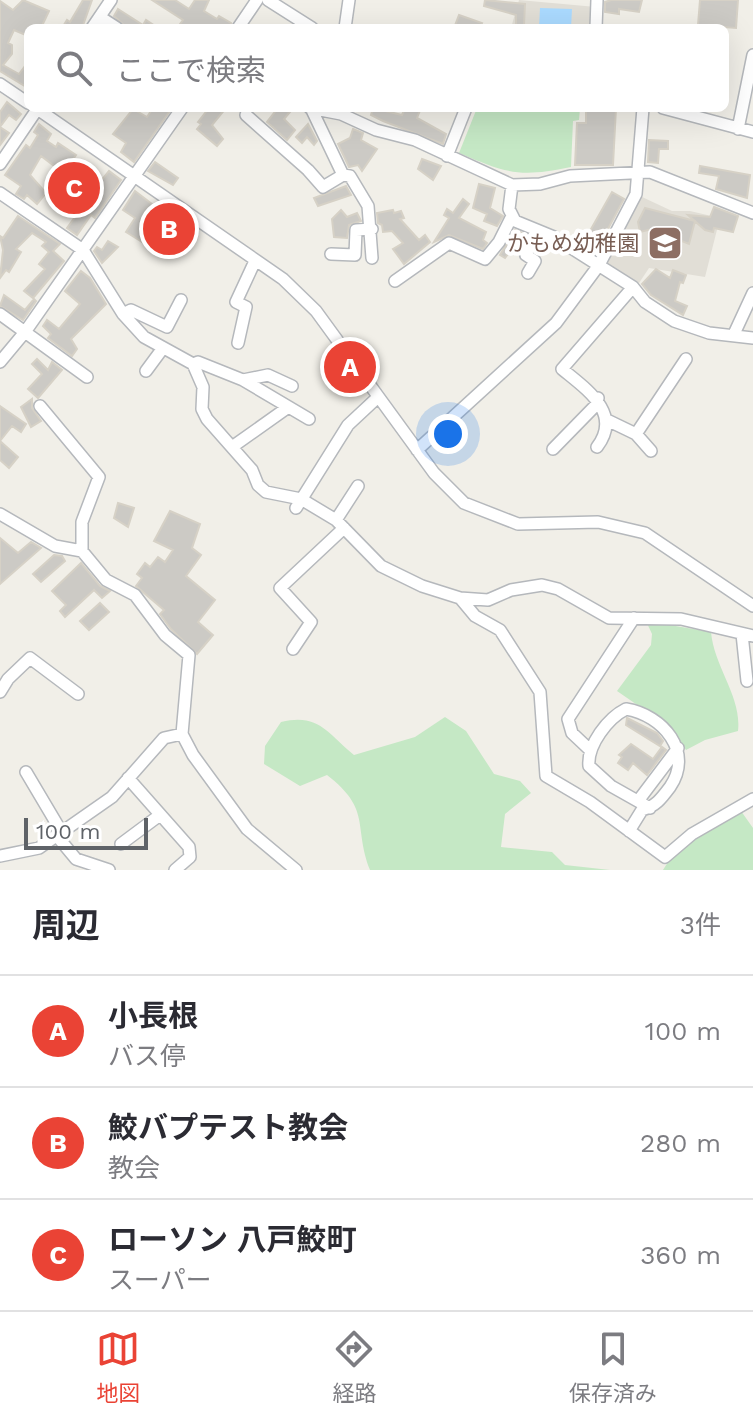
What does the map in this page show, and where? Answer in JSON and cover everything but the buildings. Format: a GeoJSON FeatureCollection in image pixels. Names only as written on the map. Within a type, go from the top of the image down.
{"type":"FeatureCollection","features":[{"type":"Feature","properties":{"kind":"street"},"geometry":{"type":"LineString","coordinates":[[95,24],[111,0]]}},
{"type":"Feature","properties":{"kind":"street"},"geometry":{"type":"LineString","coordinates":[[241,24],[257,0]]}},
{"type":"Feature","properties":{"kind":"street"},"geometry":{"type":"LineString","coordinates":[[268,0],[306,24]]}},
{"type":"Feature","properties":{"kind":"street"},"geometry":{"type":"LineString","coordinates":[[346,24],[349,0]]}},
{"type":"Feature","properties":{"kind":"street"},"geometry":{"type":"LineString","coordinates":[[596,24],[597,0]]}},
{"type":"Feature","properties":{"kind":"street"},"geometry":{"type":"LineString","coordinates":[[100,17],[111,24]]}},
{"type":"Feature","properties":{"kind":"street"},"geometry":{"type":"LineString","coordinates":[[738,129],[753,55]]}},
{"type":"Feature","properties":{"kind":"street"},"geometry":{"type":"LineString","coordinates":[[0,84],[24,100]]}},
{"type":"Feature","properties":{"kind":"street"},"geometry":{"type":"LineString","coordinates":[[0,164],[34,112]]}},
{"type":"Feature","properties":{"kind":"street"},"geometry":{"type":"LineString","coordinates":[[43,112],[283,279],[316,311],[417,450],[464,503],[489,516],[518,524],[622,525],[669,547],[753,606]]}},
{"type":"Feature","properties":{"kind":"street"},"geometry":{"type":"LineString","coordinates":[[0,362],[25,332],[179,112]]}},
{"type":"Feature","properties":{"kind":"street"},"geometry":{"type":"LineString","coordinates":[[312,112],[343,175]]}},
{"type":"Feature","properties":{"kind":"street"},"geometry":{"type":"LineString","coordinates":[[331,112],[376,130],[415,140],[512,185],[540,184],[570,176],[639,173],[667,176],[715,200],[753,213]]}},
{"type":"Feature","properties":{"kind":"street"},"geometry":{"type":"LineString","coordinates":[[447,156],[464,112]]}},
{"type":"Feature","properties":{"kind":"street"},"geometry":{"type":"LineString","coordinates":[[417,450],[556,323],[599,265],[636,194],[643,112]]}},
{"type":"Feature","properties":{"kind":"street"},"geometry":{"type":"LineString","coordinates":[[677,112],[753,132]]}},
{"type":"Feature","properties":{"kind":"street"},"geometry":{"type":"LineString","coordinates":[[246,115],[323,187],[343,175],[350,176],[368,206],[372,258]]}},
{"type":"Feature","properties":{"kind":"street"},"geometry":{"type":"LineString","coordinates":[[512,185],[509,209],[515,221],[554,237],[633,287],[645,302],[693,330],[753,338]]}},
{"type":"Feature","properties":{"kind":"street"},"geometry":{"type":"LineString","coordinates":[[0,193],[83,250],[123,314],[144,337],[193,364],[203,387],[202,409],[207,419],[266,492],[340,524],[381,566],[422,586],[460,598],[488,600],[511,590],[542,585],[558,589],[609,618],[681,619],[747,635],[747,681]]}},
{"type":"Feature","properties":{"kind":"street"},"geometry":{"type":"LineString","coordinates":[[395,281],[449,243],[485,259],[499,242],[512,216]]}},
{"type":"Feature","properties":{"kind":"street"},"geometry":{"type":"LineString","coordinates":[[331,254],[355,255],[356,230],[372,229]]}},
{"type":"Feature","properties":{"kind":"street"},"geometry":{"type":"LineString","coordinates":[[528,273],[535,261],[526,255],[536,231]]}},
{"type":"Feature","properties":{"kind":"street"},"geometry":{"type":"LineString","coordinates":[[238,343],[246,307],[236,302],[255,261]]}},
{"type":"Feature","properties":{"kind":"street"},"geometry":{"type":"LineString","coordinates":[[597,447],[604,439],[607,420],[598,398],[562,369],[633,287]]}},
{"type":"Feature","properties":{"kind":"street"},"geometry":{"type":"LineString","coordinates":[[734,334],[753,293]]}},
{"type":"Feature","properties":{"kind":"street"},"geometry":{"type":"LineString","coordinates":[[123,314],[131,310],[167,327],[181,300]]}},
{"type":"Feature","properties":{"kind":"street"},"geometry":{"type":"LineString","coordinates":[[0,314],[87,377]]}},
{"type":"Feature","properties":{"kind":"street"},"geometry":{"type":"LineString","coordinates":[[146,371],[163,348]]}},
{"type":"Feature","properties":{"kind":"street"},"geometry":{"type":"LineString","coordinates":[[636,434],[686,359]]}},
{"type":"Feature","properties":{"kind":"street"},"geometry":{"type":"LineString","coordinates":[[193,364],[198,362],[243,380],[309,419]]}},
{"type":"Feature","properties":{"kind":"street"},"geometry":{"type":"LineString","coordinates":[[243,380],[268,375],[292,386]]}},
{"type":"Feature","properties":{"kind":"street"},"geometry":{"type":"LineString","coordinates":[[299,504],[322,472],[348,425],[378,397]]}},
{"type":"Feature","properties":{"kind":"street"},"geometry":{"type":"LineString","coordinates":[[553,449],[596,405],[598,398]]}},
{"type":"Feature","properties":{"kind":"street"},"geometry":{"type":"LineString","coordinates":[[40,406],[99,477],[82,522],[82,551],[106,580],[135,595],[165,635],[189,655],[182,734],[193,755],[247,829],[296,870]]}},
{"type":"Feature","properties":{"kind":"street"},"geometry":{"type":"LineString","coordinates":[[232,447],[287,408]]}},
{"type":"Feature","properties":{"kind":"street"},"geometry":{"type":"LineString","coordinates":[[607,420],[636,434],[651,451]]}},
{"type":"Feature","properties":{"kind":"street"},"geometry":{"type":"LineString","coordinates":[[293,649],[311,622],[280,588],[340,524],[358,486]]}},
{"type":"Feature","properties":{"kind":"street"},"geometry":{"type":"LineString","coordinates":[[0,514],[55,546],[82,551]]}},
{"type":"Feature","properties":{"kind":"street"},"geometry":{"type":"LineString","coordinates":[[460,598],[475,616],[500,630],[540,692],[546,776],[590,802],[665,857],[692,834],[753,799]]}},
{"type":"Feature","properties":{"kind":"street"},"geometry":{"type":"LineString","coordinates":[[590,750],[572,733],[568,719],[634,618]]}},
{"type":"Feature","properties":{"kind":"street"},"geometry":{"type":"LineString","coordinates":[[0,692],[8,679],[30,658],[78,694]]}},
{"type":"Feature","properties":{"kind":"street"},"geometry":{"type":"LineString","coordinates":[[629,831],[642,810],[650,808],[656,806],[680,770],[678,748],[668,731],[626,709],[609,721],[590,750],[589,766],[596,774],[650,808]]}},
{"type":"Feature","properties":{"kind":"street"},"geometry":{"type":"LineString","coordinates":[[0,856],[39,848],[112,797],[164,738],[182,734]]}},
{"type":"Feature","properties":{"kind":"street"},"geometry":{"type":"LineString","coordinates":[[638,801],[678,748]]}},
{"type":"Feature","properties":{"kind":"street"},"geometry":{"type":"LineString","coordinates":[[26,772],[58,833],[76,859],[109,870]]}},
{"type":"Feature","properties":{"kind":"street"},"geometry":{"type":"LineString","coordinates":[[128,778],[191,853],[175,870]]}},
{"type":"Feature","properties":{"kind":"street"},"geometry":{"type":"LineString","coordinates":[[121,844],[160,815]]}},
{"type":"Feature","properties":{"kind":"shaded area"},"geometry":{"type":"Polygon","coordinates":[[[519,0],[596,7],[596,24],[512,24],[519,0]]]}},
{"type":"Feature","properties":{"kind":"shaded area","name":"かもめ幼稚園"},"geometry":{"type":"Polygon","coordinates":[[[640,196],[672,211],[690,211],[720,218],[705,277],[649,268],[637,286],[605,263],[640,196]]]}},
{"type":"Feature","properties":{"kind":"green space"},"geometry":{"type":"Polygon","coordinates":[[[475,112],[580,112],[579,120],[573,121],[571,167],[513,172],[459,153],[475,112]]]}},
{"type":"Feature","properties":{"kind":"green space"},"geometry":{"type":"Polygon","coordinates":[[[646,621],[711,632],[736,706],[738,731],[705,740],[686,750],[672,729],[617,691],[651,645],[652,634],[646,621]]]}},
{"type":"Feature","properties":{"kind":"green space"},"geometry":{"type":"Polygon","coordinates":[[[445,717],[466,731],[494,774],[520,781],[531,793],[505,814],[501,847],[552,852],[565,865],[610,870],[370,870],[356,809],[341,787],[327,775],[300,786],[264,764],[265,746],[281,722],[305,720],[314,723],[354,755],[415,737],[445,717]]]}},
{"type":"Feature","properties":{"kind":"green space"},"geometry":{"type":"Polygon","coordinates":[[[741,811],[753,828],[753,870],[663,870],[688,843],[741,811]]]}},
{"type":"Feature","properties":{"kind":"water"},"geometry":{"type":"Polygon","coordinates":[[[540,8],[572,9],[571,24],[539,24],[540,8]]]}},
{"type":"Feature","properties":{"kind":"place","name":"ローソン 八戸鮫町"},"geometry":{"type":"Point","coordinates":[74,188]}},
{"type":"Feature","properties":{"kind":"place","name":"鮫バプテスト教会"},"geometry":{"type":"Point","coordinates":[169,229]}},
{"type":"Feature","properties":{"kind":"place","name":"かもめ幼稚園"},"geometry":{"type":"Point","coordinates":[665,243]}},
{"type":"Feature","properties":{"kind":"place","name":"小長根"},"geometry":{"type":"Point","coordinates":[350,367]}}]}
